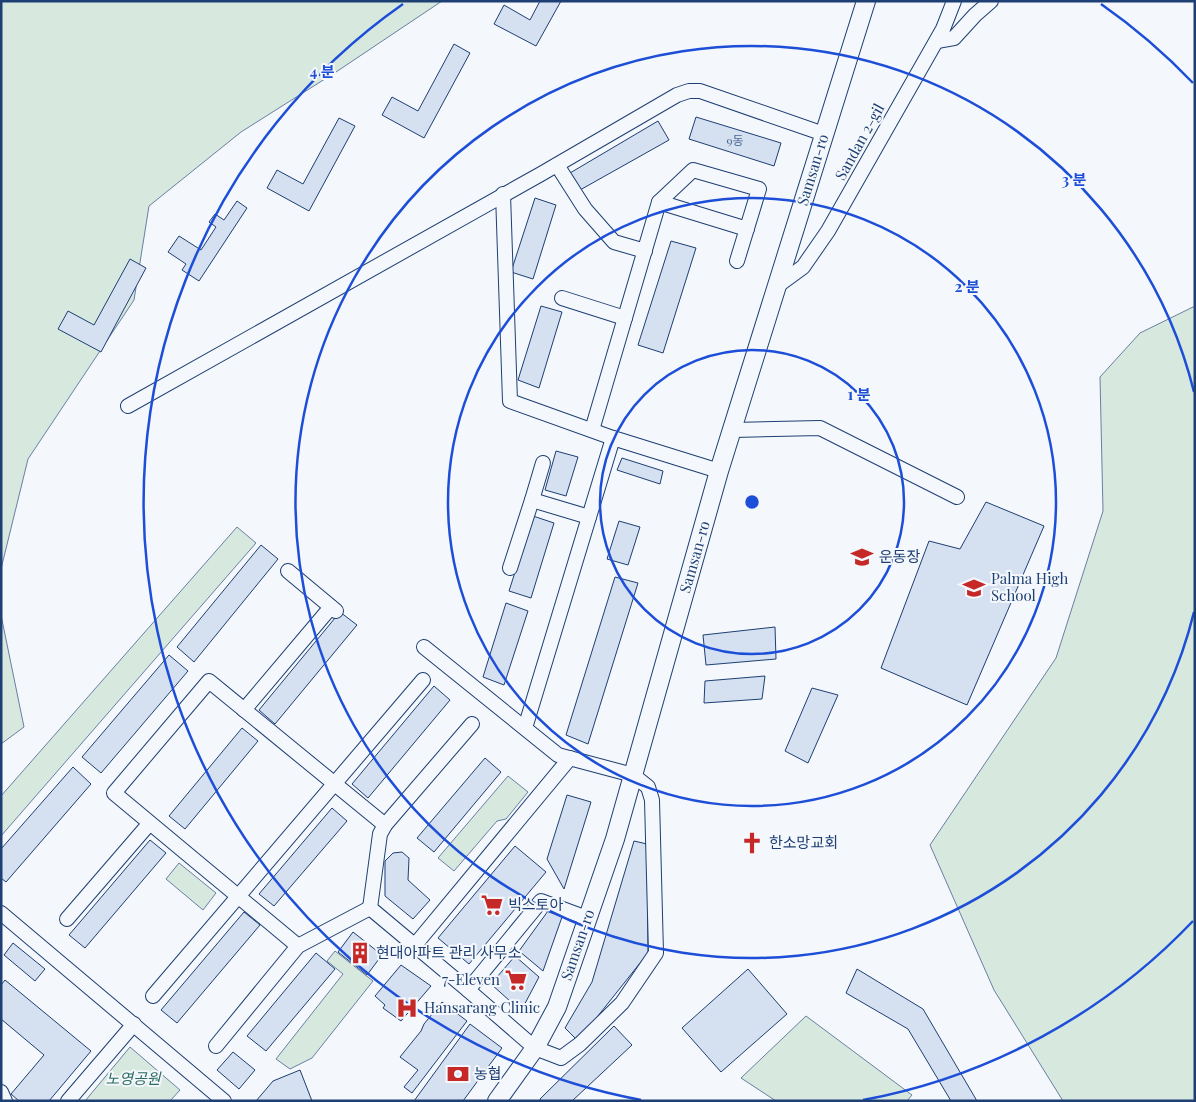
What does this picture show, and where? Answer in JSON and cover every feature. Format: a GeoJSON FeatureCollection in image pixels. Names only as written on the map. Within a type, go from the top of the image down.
{"type":"FeatureCollection","features":[{"type":"Feature","properties":{"kind":"main road","name":"Samsan-ro"},"geometry":{"type":"LineString","coordinates":[[497,1101],[535,1048],[557,1007],[615,839],[719,471],[866,1]]}},
{"type":"Feature","properties":{"kind":"street","name":"Sandan 2-gil"},"geometry":{"type":"LineString","coordinates":[[777,286],[803,267],[828,231],[944,29],[954,1]]}},
{"type":"Feature","properties":{"kind":"street"},"geometry":{"type":"LineString","coordinates":[[937,41],[954,38],[975,15],[992,1]]}},
{"type":"Feature","properties":{"kind":"street"},"geometry":{"type":"LineString","coordinates":[[128,406],[557,165],[677,95],[689,91],[700,91],[824,134]]}},
{"type":"Feature","properties":{"kind":"street"},"geometry":{"type":"LineString","coordinates":[[557,165],[585,209],[614,242],[645,251]]}},
{"type":"Feature","properties":{"kind":"street"},"geometry":{"type":"LineString","coordinates":[[592,430],[659,202],[692,170],[759,189],[737,261]]}},
{"type":"Feature","properties":{"kind":"street"},"geometry":{"type":"LineString","coordinates":[[503,194],[510,401],[613,438],[719,471]]}},
{"type":"Feature","properties":{"kind":"street"},"geometry":{"type":"LineString","coordinates":[[659,202],[747,229]]}},
{"type":"Feature","properties":{"kind":"street"},"geometry":{"type":"LineString","coordinates":[[562,298],[625,318]]}},
{"type":"Feature","properties":{"kind":"street"},"geometry":{"type":"LineString","coordinates":[[733,430],[820,428],[957,497]]}},
{"type":"Feature","properties":{"kind":"street"},"geometry":{"type":"LineString","coordinates":[[525,728],[613,438]]}},
{"type":"Feature","properties":{"kind":"street"},"geometry":{"type":"LineString","coordinates":[[510,568],[543,464]]}},
{"type":"Feature","properties":{"kind":"street"},"geometry":{"type":"LineString","coordinates":[[532,500],[589,517]]}},
{"type":"Feature","properties":{"kind":"street"},"geometry":{"type":"LineString","coordinates":[[244,710],[333,609],[288,571]]}},
{"type":"Feature","properties":{"kind":"street"},"geometry":{"type":"LineString","coordinates":[[370,908],[535,1048],[562,1058],[580,1044],[622,1003],[656,953],[652,800],[648,786],[633,775],[558,754],[424,647]]}},
{"type":"Feature","properties":{"kind":"street"},"geometry":{"type":"LineString","coordinates":[[153,996],[423,680]]}},
{"type":"Feature","properties":{"kind":"street"},"geometry":{"type":"LineString","coordinates":[[298,946],[114,794],[209,681],[385,825]]}},
{"type":"Feature","properties":{"kind":"street"},"geometry":{"type":"LineString","coordinates":[[370,908],[380,834],[385,825],[472,724]]}},
{"type":"Feature","properties":{"kind":"street"},"geometry":{"type":"LineString","coordinates":[[415,945],[570,758]]}},
{"type":"Feature","properties":{"kind":"street"},"geometry":{"type":"LineString","coordinates":[[67,919],[149,824]]}},
{"type":"Feature","properties":{"kind":"street"},"geometry":{"type":"LineString","coordinates":[[468,990],[541,901],[587,918]]}},
{"type":"Feature","properties":{"kind":"street"},"geometry":{"type":"LineString","coordinates":[[216,1046],[298,946],[370,908]]}},
{"type":"Feature","properties":{"kind":"street"},"geometry":{"type":"LineString","coordinates":[[1,913],[224,1101]]}},
{"type":"Feature","properties":{"kind":"street"},"geometry":{"type":"LineString","coordinates":[[68,1101],[134,1024]]}},
{"type":"Feature","properties":{"kind":"street"},"geometry":{"type":"LineString","coordinates":[[1,1092],[5,1101]]}},
{"type":"Feature","properties":{"kind":"green space"},"geometry":{"type":"Polygon","coordinates":[[[1,1],[442,1],[336,72],[241,132],[149,206],[134,300],[28,459],[1,569],[1,1]]]}},
{"type":"Feature","properties":{"kind":"green space"},"geometry":{"type":"Polygon","coordinates":[[[1195,306],[1195,1101],[1063,1101],[994,990],[930,845],[1056,658],[1103,511],[1100,377],[1140,333],[1195,306]]]}},
{"type":"Feature","properties":{"kind":"green space"},"geometry":{"type":"Polygon","coordinates":[[[237,527],[256,543],[1,836],[1,796],[237,527]]]}},
{"type":"Feature","properties":{"kind":"green space"},"geometry":{"type":"Polygon","coordinates":[[[1,615],[24,727],[1,744],[1,615]]]}},
{"type":"Feature","properties":{"kind":"green space"},"geometry":{"type":"Polygon","coordinates":[[[508,776],[528,792],[506,819],[497,821],[454,871],[438,858],[508,776]]]}},
{"type":"Feature","properties":{"kind":"green space"},"geometry":{"type":"Polygon","coordinates":[[[179,863],[216,893],[203,910],[166,879],[179,863]]]}},
{"type":"Feature","properties":{"kind":"green space"},"geometry":{"type":"Polygon","coordinates":[[[335,951],[373,981],[312,1058],[290,1069],[276,1059],[343,974],[327,961],[335,951]]]}},
{"type":"Feature","properties":{"kind":"green space"},"geometry":{"type":"Polygon","coordinates":[[[806,1016],[912,1095],[907,1101],[776,1101],[741,1078],[806,1016]]]}},
{"type":"Feature","properties":{"kind":"green space","name":"노영공원"},"geometry":{"type":"Polygon","coordinates":[[[130,1047],[180,1090],[170,1101],[85,1101],[130,1047]]]}},
{"type":"Feature","properties":{"kind":"building"},"geometry":{"type":"Polygon","coordinates":[[[540,1],[561,1],[536,46],[494,24],[504,5],[530,20],[540,1]]]}},
{"type":"Feature","properties":{"kind":"building"},"geometry":{"type":"Polygon","coordinates":[[[454,44],[470,53],[424,138],[382,115],[392,97],[418,111],[454,44]]]}},
{"type":"Feature","properties":{"kind":"building"},"geometry":{"type":"Polygon","coordinates":[[[696,117],[781,143],[774,166],[689,139],[696,117]]]}},
{"type":"Feature","properties":{"kind":"building"},"geometry":{"type":"Polygon","coordinates":[[[339,118],[355,126],[309,211],[267,188],[277,170],[303,184],[339,118]]]}},
{"type":"Feature","properties":{"kind":"building"},"geometry":{"type":"Polygon","coordinates":[[[658,121],[669,140],[580,190],[570,173],[658,121]]]}},
{"type":"Feature","properties":{"kind":"building"},"geometry":{"type":"Polygon","coordinates":[[[535,198],[556,205],[533,279],[511,272],[535,198]]]}},
{"type":"Feature","properties":{"kind":"building"},"geometry":{"type":"Polygon","coordinates":[[[237,201],[247,208],[199,281],[182,270],[186,264],[168,252],[179,236],[201,250],[216,227],[209,222],[215,214],[224,220],[237,201]]]}},
{"type":"Feature","properties":{"kind":"building"},"geometry":{"type":"Polygon","coordinates":[[[671,241],[696,248],[663,353],[638,345],[671,241]]]}},
{"type":"Feature","properties":{"kind":"building"},"geometry":{"type":"Polygon","coordinates":[[[130,259],[146,268],[101,352],[58,329],[68,311],[94,325],[130,259]]]}},
{"type":"Feature","properties":{"kind":"building"},"geometry":{"type":"Polygon","coordinates":[[[541,306],[562,312],[539,388],[518,380],[541,306]]]}},
{"type":"Feature","properties":{"kind":"building"},"geometry":{"type":"Polygon","coordinates":[[[556,451],[578,457],[566,496],[545,490],[556,451]]]}},
{"type":"Feature","properties":{"kind":"building"},"geometry":{"type":"Polygon","coordinates":[[[622,458],[663,471],[660,484],[617,470],[622,458]]]}},
{"type":"Feature","properties":{"kind":"building"},"geometry":{"type":"Polygon","coordinates":[[[986,502],[1044,526],[967,705],[881,668],[929,541],[960,549],[986,502]]]}},
{"type":"Feature","properties":{"kind":"building"},"geometry":{"type":"Polygon","coordinates":[[[533,516],[554,523],[531,598],[509,591],[533,516]]]}},
{"type":"Feature","properties":{"kind":"building"},"geometry":{"type":"Polygon","coordinates":[[[619,521],[640,527],[628,565],[607,559],[619,521]]]}},
{"type":"Feature","properties":{"kind":"building"},"geometry":{"type":"Polygon","coordinates":[[[261,545],[278,559],[194,662],[177,647],[261,545]]]}},
{"type":"Feature","properties":{"kind":"building"},"geometry":{"type":"Polygon","coordinates":[[[615,577],[638,583],[588,744],[566,735],[615,577]]]}},
{"type":"Feature","properties":{"kind":"building"},"geometry":{"type":"Polygon","coordinates":[[[506,603],[528,611],[504,685],[483,677],[506,603]]]}},
{"type":"Feature","properties":{"kind":"building"},"geometry":{"type":"Polygon","coordinates":[[[340,612],[357,625],[275,724],[259,710],[340,612]]]}},
{"type":"Feature","properties":{"kind":"building"},"geometry":{"type":"Polygon","coordinates":[[[775,627],[776,659],[706,665],[703,635],[775,627]]]}},
{"type":"Feature","properties":{"kind":"building"},"geometry":{"type":"Polygon","coordinates":[[[169,655],[188,671],[101,773],[82,757],[169,655]]]}},
{"type":"Feature","properties":{"kind":"building"},"geometry":{"type":"Polygon","coordinates":[[[765,676],[762,699],[704,703],[705,681],[765,676]]]}},
{"type":"Feature","properties":{"kind":"building"},"geometry":{"type":"Polygon","coordinates":[[[434,686],[450,700],[368,798],[352,784],[434,686]]]}},
{"type":"Feature","properties":{"kind":"building"},"geometry":{"type":"Polygon","coordinates":[[[812,688],[838,695],[808,763],[785,751],[812,688]]]}},
{"type":"Feature","properties":{"kind":"building"},"geometry":{"type":"Polygon","coordinates":[[[242,728],[258,741],[185,829],[169,816],[242,728]]]}},
{"type":"Feature","properties":{"kind":"building"},"geometry":{"type":"Polygon","coordinates":[[[485,758],[501,772],[434,852],[417,838],[485,758]]]}},
{"type":"Feature","properties":{"kind":"building"},"geometry":{"type":"Polygon","coordinates":[[[73,767],[91,784],[6,882],[1,878],[1,849],[73,767]]]}},
{"type":"Feature","properties":{"kind":"building"},"geometry":{"type":"Polygon","coordinates":[[[567,795],[591,802],[564,889],[547,859],[567,795]]]}},
{"type":"Feature","properties":{"kind":"building"},"geometry":{"type":"Polygon","coordinates":[[[332,808],[347,821],[274,906],[259,894],[332,808]]]}},
{"type":"Feature","properties":{"kind":"building"},"geometry":{"type":"Polygon","coordinates":[[[150,840],[166,853],[85,948],[69,935],[150,840]]]}},
{"type":"Feature","properties":{"kind":"building"},"geometry":{"type":"Polygon","coordinates":[[[634,841],[647,844],[648,953],[578,1041],[565,1028],[592,982],[634,841]]]}},
{"type":"Feature","properties":{"kind":"building","name":"빅스토아"},"geometry":{"type":"Polygon","coordinates":[[[515,846],[546,872],[469,964],[438,938],[515,846]]]}},
{"type":"Feature","properties":{"kind":"building"},"geometry":{"type":"Polygon","coordinates":[[[402,852],[409,858],[408,880],[430,900],[413,919],[385,896],[385,861],[393,853],[402,852]]]}},
{"type":"Feature","properties":{"kind":"building"},"geometry":{"type":"Polygon","coordinates":[[[548,911],[562,917],[543,971],[519,951],[548,911]]]}},
{"type":"Feature","properties":{"kind":"building"},"geometry":{"type":"Polygon","coordinates":[[[244,912],[260,925],[177,1023],[161,1010],[244,912]]]}},
{"type":"Feature","properties":{"kind":"building","name":"현대아파트 관리 사무소"},"geometry":{"type":"Polygon","coordinates":[[[353,932],[382,955],[367,975],[338,952],[353,932]]]}},
{"type":"Feature","properties":{"kind":"building"},"geometry":{"type":"Polygon","coordinates":[[[13,943],[45,969],[35,981],[4,955],[13,943]]]}},
{"type":"Feature","properties":{"kind":"building"},"geometry":{"type":"Polygon","coordinates":[[[316,953],[335,969],[266,1051],[247,1036],[316,953]]]}},
{"type":"Feature","properties":{"kind":"building","name":"7-Eleven"},"geometry":{"type":"Polygon","coordinates":[[[515,956],[539,977],[521,1011],[491,984],[515,956]]]}},
{"type":"Feature","properties":{"kind":"building"},"geometry":{"type":"Polygon","coordinates":[[[401,965],[431,986],[401,1021],[383,1008],[385,1005],[375,996],[401,965]]]}},
{"type":"Feature","properties":{"kind":"building"},"geometry":{"type":"Polygon","coordinates":[[[748,969],[787,1014],[721,1072],[682,1028],[748,969]]]}},
{"type":"Feature","properties":{"kind":"building"},"geometry":{"type":"Polygon","coordinates":[[[857,969],[923,1009],[977,1101],[951,1101],[908,1029],[846,993],[857,969]]]}},
{"type":"Feature","properties":{"kind":"building"},"geometry":{"type":"Polygon","coordinates":[[[5,980],[91,1051],[49,1101],[19,1101],[11,1094],[44,1055],[1,1019],[1,985],[5,980]]]}},
{"type":"Feature","properties":{"kind":"building"},"geometry":{"type":"Polygon","coordinates":[[[442,1002],[467,1021],[412,1093],[404,1087],[418,1070],[400,1057],[442,1002]]]}},
{"type":"Feature","properties":{"kind":"building","name":"농협"},"geometry":{"type":"Polygon","coordinates":[[[470,1024],[502,1048],[463,1101],[414,1101],[470,1024]]]}},
{"type":"Feature","properties":{"kind":"building"},"geometry":{"type":"Polygon","coordinates":[[[614,1026],[632,1045],[572,1101],[541,1101],[540,1099],[614,1026]]]}},
{"type":"Feature","properties":{"kind":"building"},"geometry":{"type":"Polygon","coordinates":[[[233,1052],[255,1070],[239,1089],[217,1070],[233,1052]]]}},
{"type":"Feature","properties":{"kind":"building"},"geometry":{"type":"Polygon","coordinates":[[[300,1070],[312,1101],[256,1101],[273,1081],[300,1070]]]}},
{"type":"Feature","properties":{"kind":"place","name":"운동장"},"geometry":{"type":"Point","coordinates":[862,557]}},
{"type":"Feature","properties":{"kind":"place","name":"Palma High School"},"geometry":{"type":"Point","coordinates":[974,588]}},
{"type":"Feature","properties":{"kind":"place","name":"한소망교회"},"geometry":{"type":"Point","coordinates":[752,843]}},
{"type":"Feature","properties":{"kind":"place","name":"빅스토아"},"geometry":{"type":"Point","coordinates":[492,905]}},
{"type":"Feature","properties":{"kind":"place","name":"현대아파트 관리 사무소"},"geometry":{"type":"Point","coordinates":[360,953]}},
{"type":"Feature","properties":{"kind":"place","name":"7-Eleven"},"geometry":{"type":"Point","coordinates":[516,980]}},
{"type":"Feature","properties":{"kind":"place","name":"Hansarang Clinic"},"geometry":{"type":"Point","coordinates":[407,1008]}},
{"type":"Feature","properties":{"kind":"place","name":"농협"},"geometry":{"type":"Point","coordinates":[458,1074]}}]}
